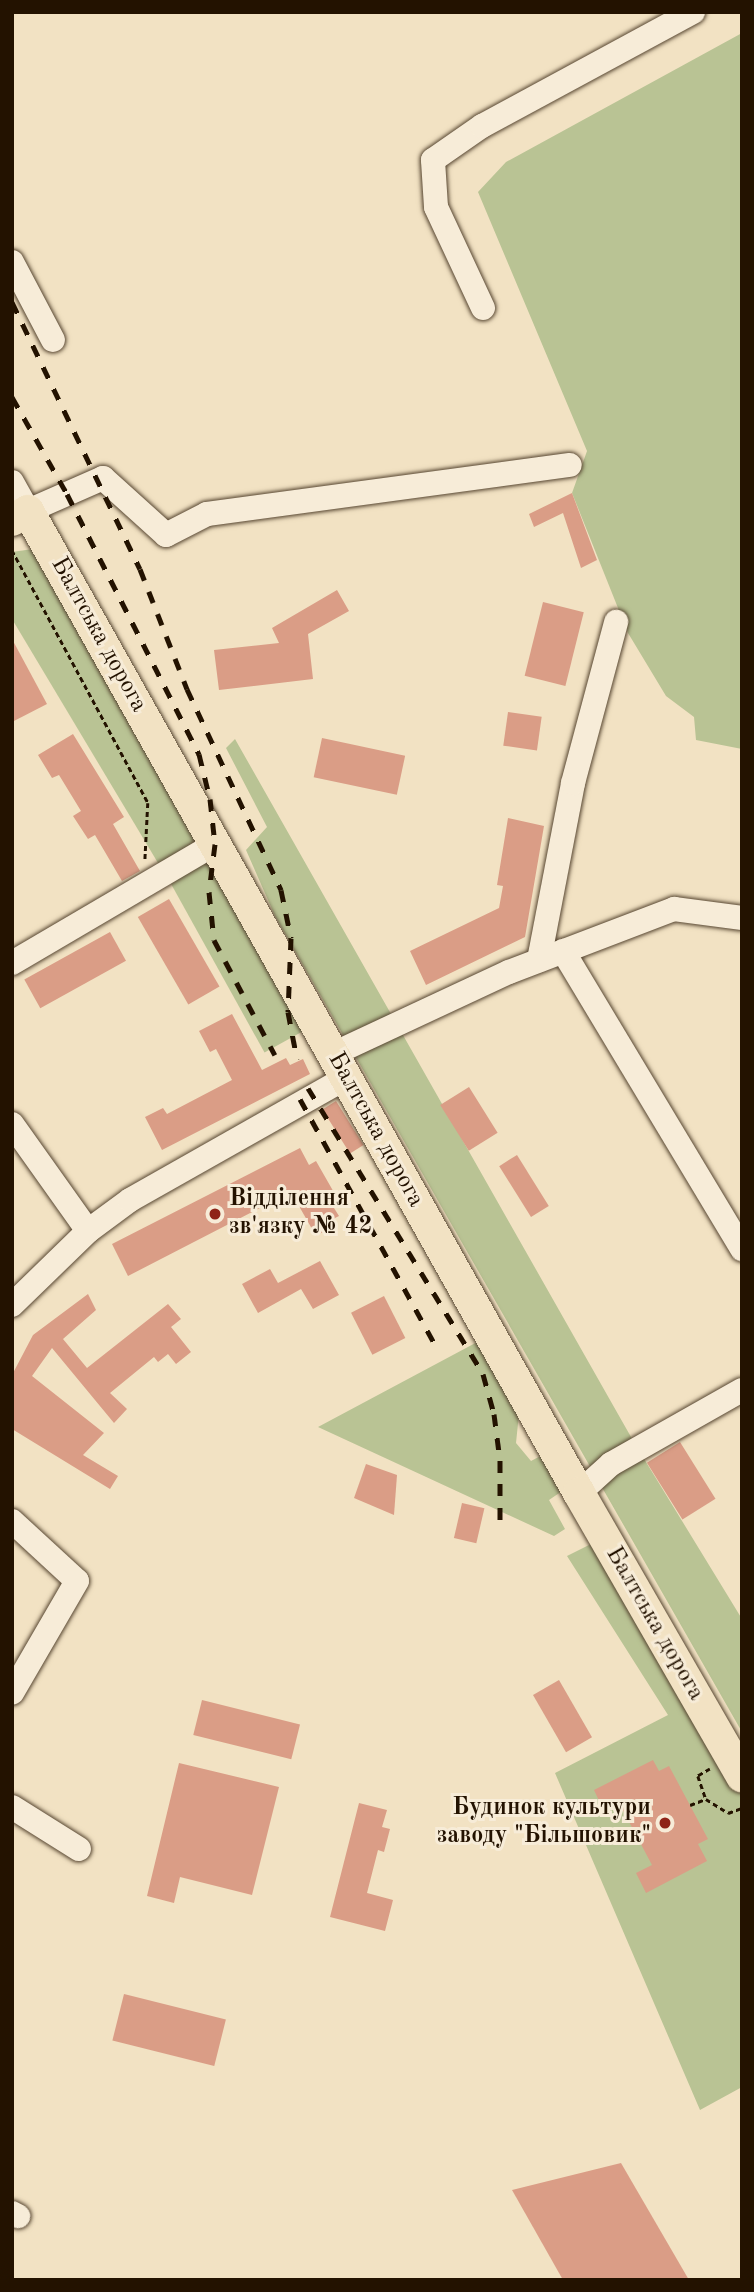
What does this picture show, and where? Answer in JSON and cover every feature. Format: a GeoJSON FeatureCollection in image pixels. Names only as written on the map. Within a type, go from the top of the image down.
{"type":"FeatureCollection","features":[{"type":"Feature","properties":{"kind":"main road","name":"Балтська дорога"},"geometry":{"type":"LineString","coordinates":[[20,515],[215,844],[579,1493],[736,1766]]}},
{"type":"Feature","properties":{"kind":"street"},"geometry":{"type":"LineString","coordinates":[[483,308],[436,207],[433,160],[482,126],[693,12]]}},
{"type":"Feature","properties":{"kind":"street"},"geometry":{"type":"LineString","coordinates":[[12,262],[53,340]]}},
{"type":"Feature","properties":{"kind":"street"},"geometry":{"type":"LineString","coordinates":[[20,515],[103,478],[166,535],[207,514],[570,465]]}},
{"type":"Feature","properties":{"kind":"street","name":"Балтська дорога"},"geometry":{"type":"LineString","coordinates":[[12,482],[20,515]]}},
{"type":"Feature","properties":{"kind":"street"},"geometry":{"type":"LineString","coordinates":[[539,960],[573,783],[616,622]]}},
{"type":"Feature","properties":{"kind":"street"},"geometry":{"type":"LineString","coordinates":[[12,963],[215,844]]}},
{"type":"Feature","properties":{"kind":"street"},"geometry":{"type":"LineString","coordinates":[[12,1306],[88,1231],[130,1200],[340,1066],[539,960],[674,909],[742,918]]}},
{"type":"Feature","properties":{"kind":"street"},"geometry":{"type":"LineString","coordinates":[[563,951],[742,1249]]}},
{"type":"Feature","properties":{"kind":"street"},"geometry":{"type":"LineString","coordinates":[[12,1124],[88,1231]]}},
{"type":"Feature","properties":{"kind":"street"},"geometry":{"type":"LineString","coordinates":[[579,1493],[611,1464],[742,1390]]}},
{"type":"Feature","properties":{"kind":"street"},"geometry":{"type":"LineString","coordinates":[[12,1521],[77,1581],[12,1693]]}},
{"type":"Feature","properties":{"kind":"street"},"geometry":{"type":"LineString","coordinates":[[12,1807],[79,1849]]}},
{"type":"Feature","properties":{"kind":"path"},"geometry":{"type":"LineString","coordinates":[[12,550],[148,803],[145,865],[153,881]]}},
{"type":"Feature","properties":{"kind":"path"},"geometry":{"type":"LineString","coordinates":[[736,1766],[698,1776],[706,1799],[728,1813],[742,1808]]}},
{"type":"Feature","properties":{"kind":"path"},"geometry":{"type":"LineString","coordinates":[[690,1805],[706,1799]]}},
{"type":"Feature","properties":{"kind":"green space"},"geometry":{"type":"Polygon","coordinates":[[[742,33],[742,749],[696,740],[694,717],[666,696],[628,633],[572,493],[587,451],[478,192],[506,162],[742,33]]]}},
{"type":"Feature","properties":{"kind":"green space"},"geometry":{"type":"Polygon","coordinates":[[[33,549],[204,842],[158,863],[12,619],[12,552],[33,549]]]}},
{"type":"Feature","properties":{"kind":"green space"},"geometry":{"type":"Polygon","coordinates":[[[235,739],[635,1444],[742,1619],[742,1732],[275,916],[246,850],[267,827],[226,748],[235,739]]]}},
{"type":"Feature","properties":{"kind":"green space"},"geometry":{"type":"Polygon","coordinates":[[[211,857],[307,1029],[265,1053],[169,880],[211,857]]]}},
{"type":"Feature","properties":{"kind":"green space"},"geometry":{"type":"Polygon","coordinates":[[[481,1340],[520,1404],[516,1443],[531,1461],[550,1451],[571,1485],[549,1500],[565,1529],[554,1536],[318,1427],[481,1340]]]}},
{"type":"Feature","properties":{"kind":"green space"},"geometry":{"type":"Polygon","coordinates":[[[599,1540],[742,1794],[742,2087],[700,2110],[555,1773],[668,1715],[567,1556],[599,1540]]]}},
{"type":"Feature","properties":{"kind":"building"},"geometry":{"type":"Polygon","coordinates":[[[572,493],[597,560],[581,568],[563,513],[534,527],[529,514],[572,493]]]}},
{"type":"Feature","properties":{"kind":"building"},"geometry":{"type":"Polygon","coordinates":[[[337,590],[349,611],[308,634],[313,679],[219,690],[214,650],[279,643],[272,628],[337,590]]]}},
{"type":"Feature","properties":{"kind":"building"},"geometry":{"type":"Polygon","coordinates":[[[543,602],[584,612],[565,686],[525,676],[543,602]]]}},
{"type":"Feature","properties":{"kind":"building"},"geometry":{"type":"Polygon","coordinates":[[[12,639],[47,704],[12,722],[12,639]]]}},
{"type":"Feature","properties":{"kind":"building"},"geometry":{"type":"Polygon","coordinates":[[[508,712],[542,717],[537,750],[503,746],[508,712]]]}},
{"type":"Feature","properties":{"kind":"building"},"geometry":{"type":"Polygon","coordinates":[[[73,734],[124,817],[113,824],[140,871],[122,881],[95,835],[88,839],[73,816],[81,811],[59,775],[52,778],[38,755],[73,734]]]}},
{"type":"Feature","properties":{"kind":"building"},"geometry":{"type":"Polygon","coordinates":[[[322,738],[405,756],[397,795],[314,777],[322,738]]]}},
{"type":"Feature","properties":{"kind":"building"},"geometry":{"type":"Polygon","coordinates":[[[508,818],[544,826],[525,937],[426,985],[410,951],[499,908],[503,886],[497,885],[508,818]]]}},
{"type":"Feature","properties":{"kind":"building"},"geometry":{"type":"Polygon","coordinates":[[[169,899],[220,986],[188,1004],[138,917],[169,899]]]}},
{"type":"Feature","properties":{"kind":"building"},"geometry":{"type":"Polygon","coordinates":[[[110,932],[126,961],[40,1008],[24,980],[110,932]]]}},
{"type":"Feature","properties":{"kind":"building"},"geometry":{"type":"Polygon","coordinates":[[[232,1014],[262,1070],[286,1058],[290,1065],[303,1059],[310,1074],[162,1150],[145,1117],[163,1108],[167,1114],[232,1080],[216,1049],[210,1052],[199,1031],[232,1014]]]}},
{"type":"Feature","properties":{"kind":"building"},"geometry":{"type":"Polygon","coordinates":[[[469,1087],[498,1133],[469,1151],[440,1105],[469,1087]]]}},
{"type":"Feature","properties":{"kind":"building"},"geometry":{"type":"Polygon","coordinates":[[[336,1101],[364,1145],[350,1154],[322,1109],[336,1101]]]}},
{"type":"Feature","properties":{"kind":"building"},"geometry":{"type":"Polygon","coordinates":[[[300,1148],[309,1165],[316,1161],[336,1196],[329,1200],[339,1216],[331,1220],[334,1226],[316,1236],[291,1192],[128,1276],[112,1244],[300,1148]]]}},
{"type":"Feature","properties":{"kind":"building"},"geometry":{"type":"Polygon","coordinates":[[[517,1155],[549,1206],[531,1217],[499,1166],[517,1155]]]}},
{"type":"Feature","properties":{"kind":"building"},"geometry":{"type":"Polygon","coordinates":[[[320,1261],[339,1295],[313,1309],[301,1289],[258,1313],[242,1284],[270,1269],[278,1283],[320,1261]]]}},
{"type":"Feature","properties":{"kind":"building"},"geometry":{"type":"Polygon","coordinates":[[[88,1294],[96,1310],[63,1339],[87,1368],[168,1304],[181,1319],[171,1327],[191,1352],[176,1364],[168,1354],[158,1362],[154,1357],[110,1393],[127,1409],[114,1423],[52,1348],[32,1376],[104,1433],[83,1455],[118,1476],[110,1489],[12,1429],[12,1375],[33,1335],[88,1294]]]}},
{"type":"Feature","properties":{"kind":"building"},"geometry":{"type":"Polygon","coordinates":[[[384,1296],[405,1338],[372,1355],[351,1313],[384,1296]]]}},
{"type":"Feature","properties":{"kind":"building"},"geometry":{"type":"Polygon","coordinates":[[[680,1442],[716,1499],[682,1519],[647,1463],[680,1442]]]}},
{"type":"Feature","properties":{"kind":"building"},"geometry":{"type":"Polygon","coordinates":[[[366,1464],[397,1475],[394,1515],[354,1498],[366,1464]]]}},
{"type":"Feature","properties":{"kind":"building"},"geometry":{"type":"Polygon","coordinates":[[[462,1503],[484,1508],[476,1543],[454,1538],[462,1503]]]}},
{"type":"Feature","properties":{"kind":"building"},"geometry":{"type":"Polygon","coordinates":[[[559,1680],[592,1737],[566,1752],[533,1695],[559,1680]]]}},
{"type":"Feature","properties":{"kind":"building"},"geometry":{"type":"Polygon","coordinates":[[[202,1700],[300,1724],[291,1759],[193,1735],[202,1700]]]}},
{"type":"Feature","properties":{"kind":"building","name":"Будинок культури заводу \"Більшовик\""},"geometry":{"type":"Polygon","coordinates":[[[653,1760],[659,1771],[669,1766],[708,1839],[698,1844],[707,1861],[646,1893],[636,1873],[652,1865],[617,1799],[602,1807],[594,1790],[653,1760]]]}},
{"type":"Feature","properties":{"kind":"building"},"geometry":{"type":"Polygon","coordinates":[[[179,1763],[279,1787],[252,1895],[180,1877],[174,1903],[147,1896],[179,1763]]]}},
{"type":"Feature","properties":{"kind":"building"},"geometry":{"type":"Polygon","coordinates":[[[359,1803],[387,1810],[382,1827],[390,1829],[384,1852],[378,1850],[367,1893],[393,1900],[385,1931],[330,1917],[359,1803]]]}},
{"type":"Feature","properties":{"kind":"building"},"geometry":{"type":"Polygon","coordinates":[[[124,1994],[226,2019],[214,2066],[112,2041],[124,1994]]]}},
{"type":"Feature","properties":{"kind":"building"},"geometry":{"type":"Polygon","coordinates":[[[621,2163],[689,2280],[563,2280],[512,2190],[621,2163]]]}},
{"type":"Feature","properties":{"kind":"railway"},"geometry":{"type":"LineString","coordinates":[[12,302],[140,569],[187,689],[281,890],[291,938],[288,1012],[297,1059]]}},
{"type":"Feature","properties":{"kind":"railway"},"geometry":{"type":"LineString","coordinates":[[12,397],[67,494],[199,754],[210,799],[215,844],[209,892],[214,940],[275,1055]]}},
{"type":"Feature","properties":{"kind":"railway"},"geometry":{"type":"LineString","coordinates":[[308,1088],[483,1374],[494,1414],[500,1460],[500,1530]]}},
{"type":"Feature","properties":{"kind":"railway"},"geometry":{"type":"LineString","coordinates":[[300,1099],[437,1348]]}},
{"type":"Feature","properties":{"kind":"place","name":"Відділення зв'язку № 42"},"geometry":{"type":"Point","coordinates":[215,1214]}},
{"type":"Feature","properties":{"kind":"place","name":"Будинок культури заводу \"Більшовик\""},"geometry":{"type":"Point","coordinates":[665,1823]}}]}
